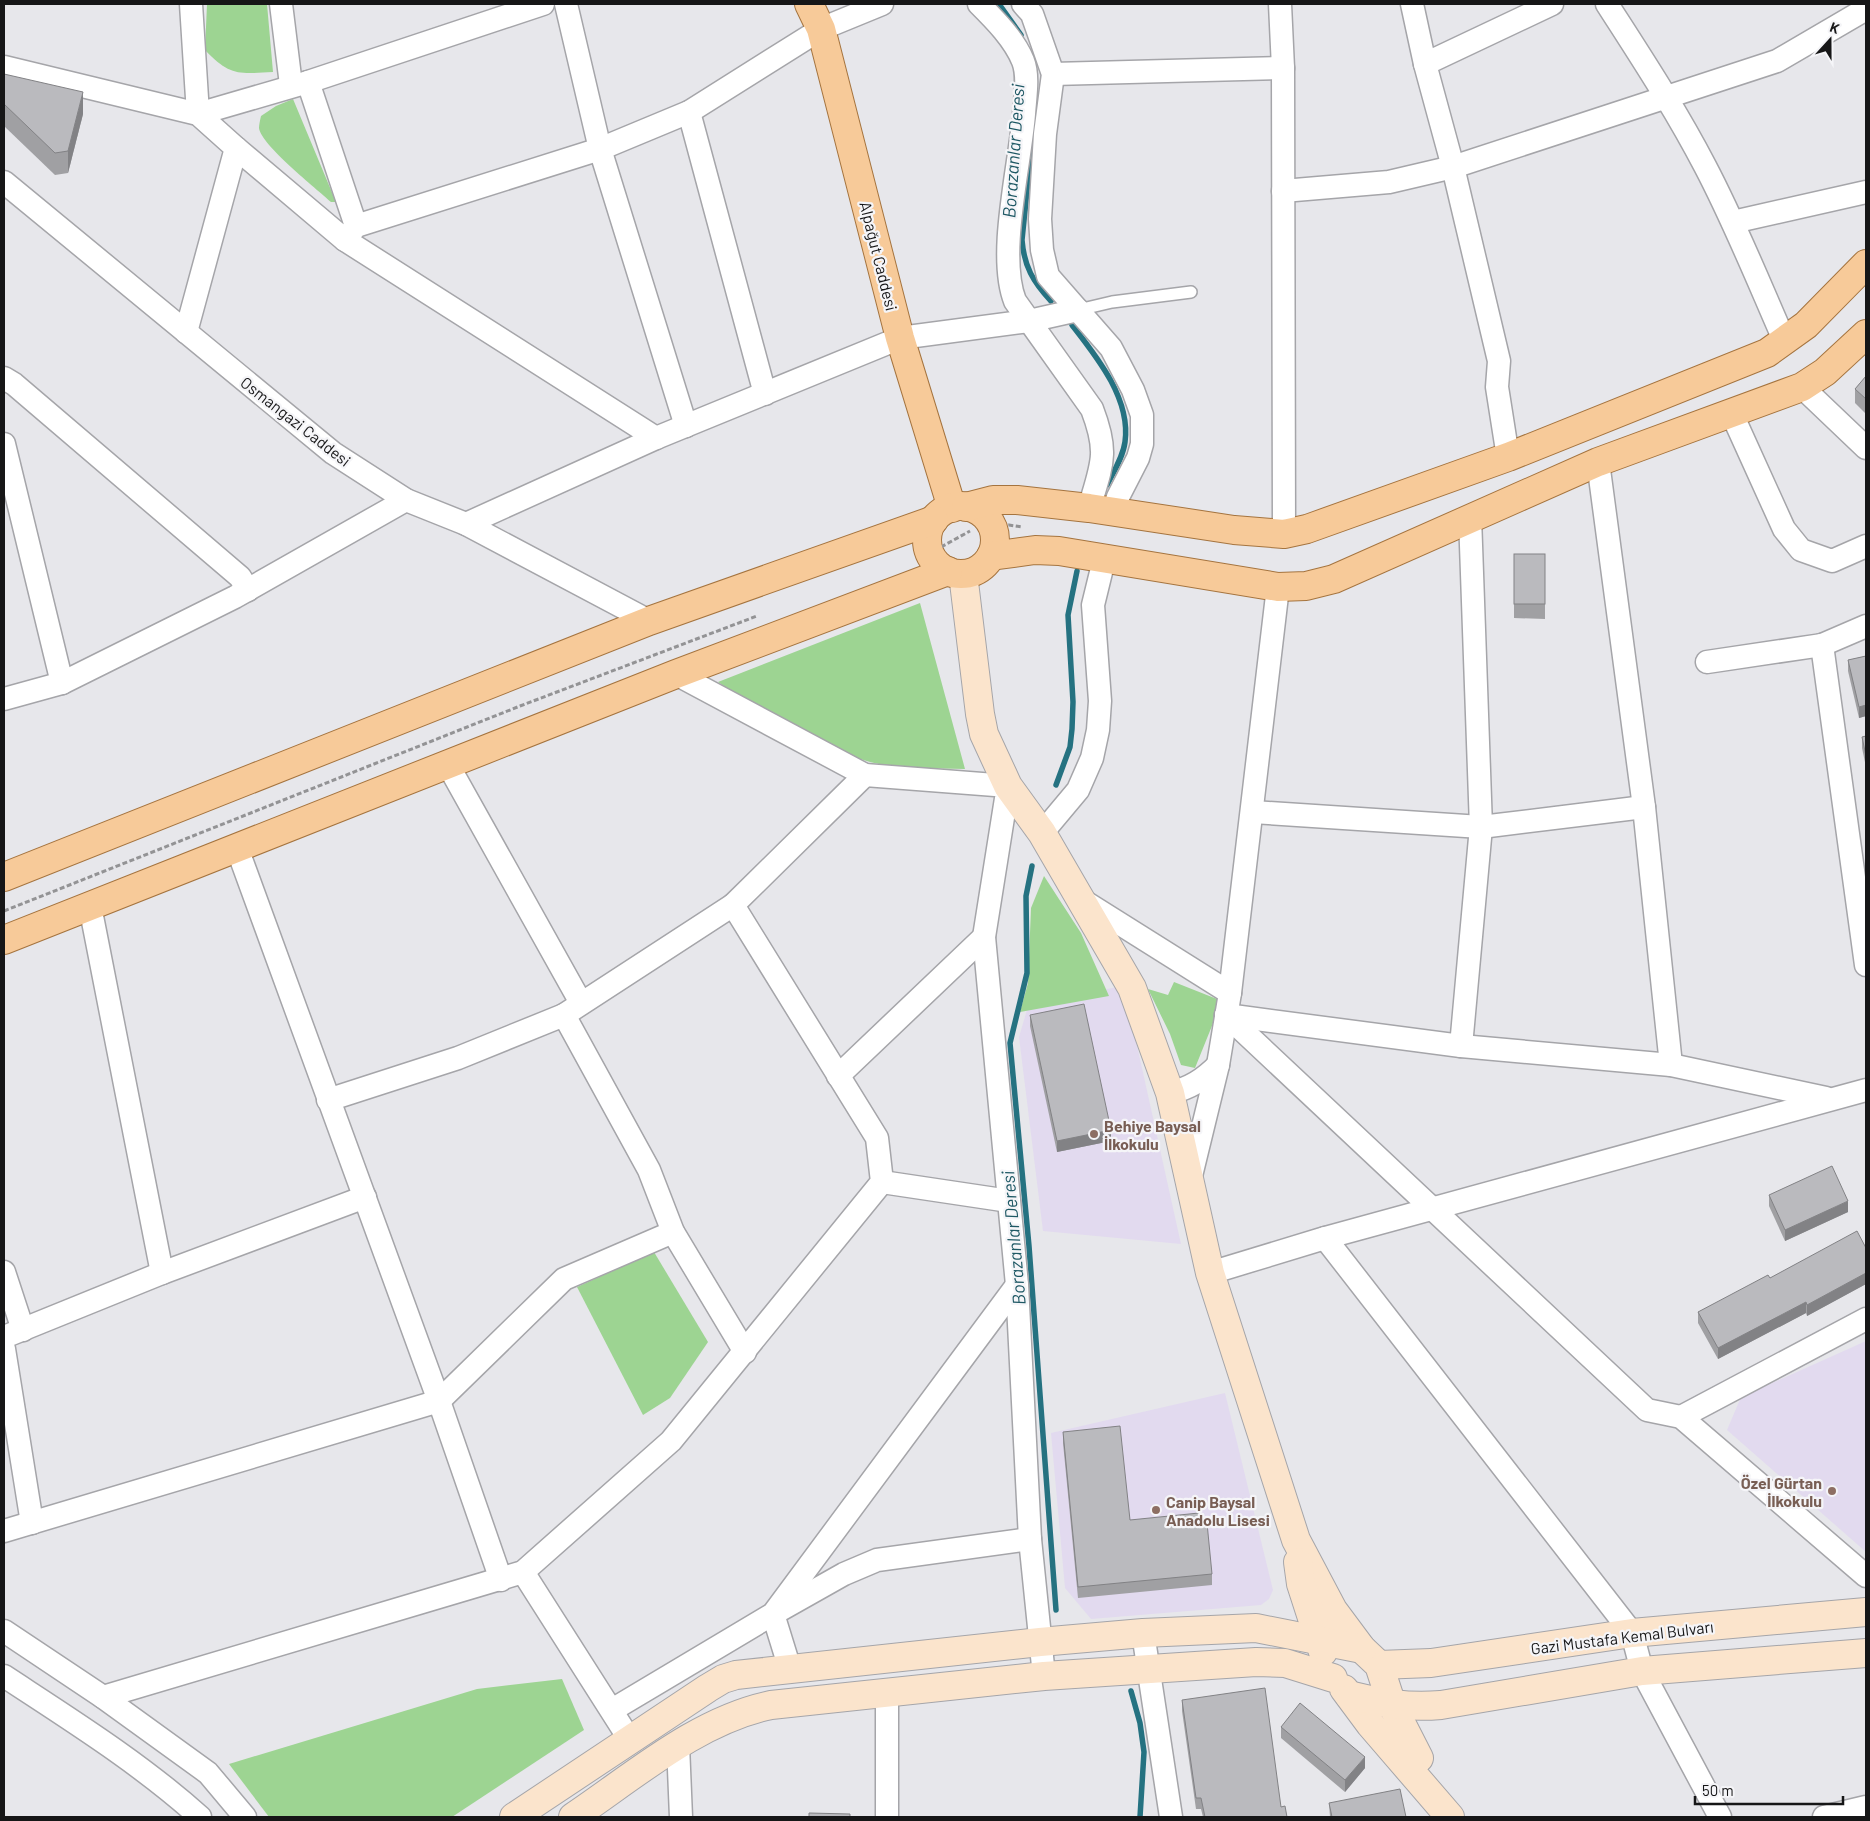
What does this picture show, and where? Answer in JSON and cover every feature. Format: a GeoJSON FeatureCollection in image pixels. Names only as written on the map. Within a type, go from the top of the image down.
{"type":"FeatureCollection","features":[{"type":"Feature","properties":{"kind":"main road","name":"Alpağut Caddesi"},"geometry":{"type":"LineString","coordinates":[[809,4],[821,29],[900,338],[951,512]]}},
{"type":"Feature","properties":{"kind":"main road"},"geometry":{"type":"LineString","coordinates":[[4,877],[649,621],[951,512],[993,500],[1017,500],[1101,510],[1234,530],[1284,534],[1308,529],[1508,456],[1767,353],[1785,342],[1806,325],[1866,264]]}},
{"type":"Feature","properties":{"kind":"main road"},"geometry":{"type":"LineString","coordinates":[[991,556],[1036,550],[1059,551],[1104,560],[1278,587],[1306,586],[1334,579],[1470,517],[1598,462],[1802,387],[1825,372],[1866,334]]}},
{"type":"Feature","properties":{"kind":"main road"},"geometry":{"type":"LineString","coordinates":[[4,940],[676,674],[955,572],[974,572],[984,565],[991,556],[995,540],[992,525],[976,510],[951,512],[927,537],[928,549],[933,559],[955,572],[984,734],[1008,786],[1042,833],[1132,988],[1170,1093],[1210,1273],[1296,1540],[1333,1610],[1370,1657],[1419,1758]]}},
{"type":"Feature","properties":{"kind":"main road"},"geometry":{"type":"LineString","coordinates":[[1296,1540],[1301,1584],[1317,1638],[1341,1686],[1370,1724],[1450,1817]]}},
{"type":"Feature","properties":{"kind":"main road"},"geometry":{"type":"LineString","coordinates":[[514,1817],[723,1679],[736,1675],[1040,1642],[1143,1633],[1256,1628],[1281,1616],[1289,1609],[1301,1584]]}},
{"type":"Feature","properties":{"kind":"main road","name":"Gazi Mustafa Kemal Bulvarı"},"geometry":{"type":"LineString","coordinates":[[1256,1628],[1317,1638],[1370,1657],[1431,1664],[1632,1633],[1866,1612]]}},
{"type":"Feature","properties":{"kind":"main road"},"geometry":{"type":"LineString","coordinates":[[573,1817],[678,1745],[719,1721],[747,1710],[771,1705],[1044,1676],[1256,1662],[1285,1664],[1392,1705],[1416,1707],[1440,1705],[1642,1671],[1866,1653]]}},
{"type":"Feature","properties":{"kind":"main road"},"geometry":{"type":"LineString","coordinates":[[1422,1786],[1419,1758],[1424,1735],[1440,1705]]}},
{"type":"Feature","properties":{"kind":"street"},"geometry":{"type":"LineString","coordinates":[[191,4],[198,114]]}},
{"type":"Feature","properties":{"kind":"street"},"geometry":{"type":"LineString","coordinates":[[281,4],[300,84],[350,233]]}},
{"type":"Feature","properties":{"kind":"street"},"geometry":{"type":"LineString","coordinates":[[198,114],[300,84],[543,4]]}},
{"type":"Feature","properties":{"kind":"street"},"geometry":{"type":"LineString","coordinates":[[566,4],[600,149],[686,426]]}},
{"type":"Feature","properties":{"kind":"street"},"geometry":{"type":"LineString","coordinates":[[350,233],[600,149],[689,112],[821,29],[882,4]]}},
{"type":"Feature","properties":{"kind":"street"},"geometry":{"type":"LineString","coordinates":[[979,4],[1003,30],[1023,62],[1025,102],[1012,204],[1008,266],[1009,285],[1015,301],[1092,409],[1104,448],[1101,510]]}},
{"type":"Feature","properties":{"kind":"street"},"geometry":{"type":"LineString","coordinates":[[1023,4],[1032,14],[1053,74],[1045,134],[1040,220],[1042,250],[1048,276],[1111,348],[1123,368],[1142,415],[1142,444],[1138,458],[1118,497],[1101,510]]}},
{"type":"Feature","properties":{"kind":"street"},"geometry":{"type":"LineString","coordinates":[[1280,4],[1283,68],[1284,534]]}},
{"type":"Feature","properties":{"kind":"street"},"geometry":{"type":"LineString","coordinates":[[1412,4],[1425,64],[1453,167],[1499,361],[1497,387],[1508,456]]}},
{"type":"Feature","properties":{"kind":"street"},"geometry":{"type":"LineString","coordinates":[[1425,64],[1552,4]]}},
{"type":"Feature","properties":{"kind":"street"},"geometry":{"type":"LineString","coordinates":[[1607,4],[1666,98],[1704,165],[1732,222],[1785,342]]}},
{"type":"Feature","properties":{"kind":"street"},"geometry":{"type":"LineString","coordinates":[[1283,191],[1389,182],[1453,167],[1777,61],[1866,9]]}},
{"type":"Feature","properties":{"kind":"street"},"geometry":{"type":"LineString","coordinates":[[4,67],[198,114],[236,148],[350,233],[656,438]]}},
{"type":"Feature","properties":{"kind":"street"},"geometry":{"type":"LineString","coordinates":[[1053,74],[1283,68]]}},
{"type":"Feature","properties":{"kind":"street"},"geometry":{"type":"LineString","coordinates":[[689,112],[765,394]]}},
{"type":"Feature","properties":{"kind":"street"},"geometry":{"type":"LineString","coordinates":[[186,332],[236,148]]}},
{"type":"Feature","properties":{"kind":"street","name":"Osmangazi Caddesi"},"geometry":{"type":"LineString","coordinates":[[4,182],[333,453],[406,500],[466,524],[649,621]]}},
{"type":"Feature","properties":{"kind":"street"},"geometry":{"type":"LineString","coordinates":[[1732,222],[1866,192]]}},
{"type":"Feature","properties":{"kind":"street"},"geometry":{"type":"LineString","coordinates":[[466,524],[656,438],[900,338],[1029,321],[1078,310]]}},
{"type":"Feature","properties":{"kind":"street"},"geometry":{"type":"LineString","coordinates":[[4,378],[14,384],[240,577],[248,590]]}},
{"type":"Feature","properties":{"kind":"street"},"geometry":{"type":"LineString","coordinates":[[1802,387],[1866,448]]}},
{"type":"Feature","properties":{"kind":"street"},"geometry":{"type":"LineString","coordinates":[[1731,412],[1784,529],[1802,550],[1832,561],[1866,546]]}},
{"type":"Feature","properties":{"kind":"street"},"geometry":{"type":"LineString","coordinates":[[4,444],[62,683]]}},
{"type":"Feature","properties":{"kind":"street"},"geometry":{"type":"LineString","coordinates":[[1598,462],[1644,807],[1671,1065]]}},
{"type":"Feature","properties":{"kind":"street"},"geometry":{"type":"LineString","coordinates":[[4,699],[62,683],[248,590],[406,500]]}},
{"type":"Feature","properties":{"kind":"street"},"geometry":{"type":"LineString","coordinates":[[1461,1046],[1481,827],[1470,517]]}},
{"type":"Feature","properties":{"kind":"street"},"geometry":{"type":"LineString","coordinates":[[1042,833],[1078,790],[1092,758],[1098,730],[1100,701],[1093,605],[1104,560]]}},
{"type":"Feature","properties":{"kind":"street"},"geometry":{"type":"LineString","coordinates":[[1190,1180],[1218,1065],[1228,1004],[1253,812],[1278,587]]}},
{"type":"Feature","properties":{"kind":"street"},"geometry":{"type":"LineString","coordinates":[[1707,662],[1822,645],[1866,626]]}},
{"type":"Feature","properties":{"kind":"street"},"geometry":{"type":"LineString","coordinates":[[1822,645],[1862,922],[1866,965]]}},
{"type":"Feature","properties":{"kind":"street"},"geometry":{"type":"LineString","coordinates":[[676,674],[865,775],[1008,786],[984,937],[1017,1285],[1030,1539],[1044,1676]]}},
{"type":"Feature","properties":{"kind":"street"},"geometry":{"type":"LineString","coordinates":[[448,765],[573,1009],[649,1170],[673,1232],[745,1352]]}},
{"type":"Feature","properties":{"kind":"street"},"geometry":{"type":"LineString","coordinates":[[328,1100],[458,1058],[573,1009],[733,905],[865,775]]}},
{"type":"Feature","properties":{"kind":"street"},"geometry":{"type":"LineString","coordinates":[[1253,812],[1481,827],[1644,807]]}},
{"type":"Feature","properties":{"kind":"street"},"geometry":{"type":"LineString","coordinates":[[237,848],[438,1400],[500,1580]]}},
{"type":"Feature","properties":{"kind":"street"},"geometry":{"type":"LineString","coordinates":[[1082,900],[1228,1004],[1430,1208],[1647,1410],[1681,1417],[1866,1576]]}},
{"type":"Feature","properties":{"kind":"street"},"geometry":{"type":"LineString","coordinates":[[104,1697],[523,1572],[672,1442],[882,1182],[877,1138],[733,905]]}},
{"type":"Feature","properties":{"kind":"street"},"geometry":{"type":"LineString","coordinates":[[90,906],[162,1273]]}},
{"type":"Feature","properties":{"kind":"street"},"geometry":{"type":"LineString","coordinates":[[838,1076],[984,937]]}},
{"type":"Feature","properties":{"kind":"street"},"geometry":{"type":"LineString","coordinates":[[1228,1004],[1461,1046],[1671,1065],[1832,1099]]}},
{"type":"Feature","properties":{"kind":"street"},"geometry":{"type":"LineString","coordinates":[[1170,1093],[1187,1089],[1204,1080],[1218,1065]]}},
{"type":"Feature","properties":{"kind":"street"},"geometry":{"type":"LineString","coordinates":[[1210,1273],[1430,1208],[1866,1090]]}},
{"type":"Feature","properties":{"kind":"street"},"geometry":{"type":"LineString","coordinates":[[882,1182],[1009,1201]]}},
{"type":"Feature","properties":{"kind":"street"},"geometry":{"type":"LineString","coordinates":[[4,1272],[14,1333],[162,1273],[365,1197]]}},
{"type":"Feature","properties":{"kind":"street"},"geometry":{"type":"LineString","coordinates":[[4,1531],[438,1400],[564,1280],[673,1232]]}},
{"type":"Feature","properties":{"kind":"street"},"geometry":{"type":"LineString","coordinates":[[1325,1238],[1632,1633],[1642,1671],[1720,1817]]}},
{"type":"Feature","properties":{"kind":"street"},"geometry":{"type":"LineString","coordinates":[[773,1614],[1017,1285]]}},
{"type":"Feature","properties":{"kind":"street"},"geometry":{"type":"LineString","coordinates":[[1681,1417],[1866,1319]]}},
{"type":"Feature","properties":{"kind":"street"},"geometry":{"type":"LineString","coordinates":[[4,1349],[32,1523]]}},
{"type":"Feature","properties":{"kind":"street"},"geometry":{"type":"LineString","coordinates":[[612,1710],[773,1614],[844,1574],[877,1560],[1030,1539]]}},
{"type":"Feature","properties":{"kind":"street"},"geometry":{"type":"LineString","coordinates":[[523,1572],[630,1740]]}},
{"type":"Feature","properties":{"kind":"street"},"geometry":{"type":"LineString","coordinates":[[773,1614],[790,1669]]}},
{"type":"Feature","properties":{"kind":"street"},"geometry":{"type":"LineString","coordinates":[[4,1631],[104,1697],[208,1773],[245,1817]]}},
{"type":"Feature","properties":{"kind":"street"},"geometry":{"type":"LineString","coordinates":[[1143,1633],[1150,1668],[1171,1817]]}},
{"type":"Feature","properties":{"kind":"street"},"geometry":{"type":"LineString","coordinates":[[4,1676],[116,1750],[172,1792],[200,1817]]}},
{"type":"Feature","properties":{"kind":"street"},"geometry":{"type":"LineString","coordinates":[[887,1694],[887,1817]]}},
{"type":"Feature","properties":{"kind":"street"},"geometry":{"type":"LineString","coordinates":[[678,1745],[681,1817]]}},
{"type":"Feature","properties":{"kind":"street"},"geometry":{"type":"LineString","coordinates":[[1824,1817],[1866,1806]]}},
{"type":"Feature","properties":{"kind":"lane"},"geometry":{"type":"LineString","coordinates":[[1078,310],[1112,302],[1191,292]]}},
{"type":"Feature","properties":{"kind":"shaded area","name":"Behiye Baysal İlkokulu"},"geometry":{"type":"Polygon","coordinates":[[[1118,987],[1128,1005],[1181,1244],[1043,1231],[1019,1037],[1029,1003],[1118,987]]]}},
{"type":"Feature","properties":{"kind":"shaded area","name":"Özel Gürtan İlkokulu"},"geometry":{"type":"Polygon","coordinates":[[[1866,1341],[1866,1552],[1727,1430],[1741,1397],[1866,1341]]]}},
{"type":"Feature","properties":{"kind":"shaded area","name":"Canip Baysal Anadolu Lisesi"},"geometry":{"type":"Polygon","coordinates":[[[1225,1393],[1273,1590],[1269,1599],[1261,1605],[1091,1619],[1065,1588],[1051,1433],[1225,1393]]]}},
{"type":"Feature","properties":{"kind":"green space"},"geometry":{"type":"Polygon","coordinates":[[[207,4],[267,4],[273,72],[235,72],[221,65],[205,50],[207,4]]]}},
{"type":"Feature","properties":{"kind":"green space"},"geometry":{"type":"Polygon","coordinates":[[[293,99],[336,202],[331,202],[290,166],[262,136],[259,128],[261,116],[276,106],[293,99]]]}},
{"type":"Feature","properties":{"kind":"green space"},"geometry":{"type":"Polygon","coordinates":[[[920,603],[965,769],[881,765],[849,755],[791,728],[718,682],[920,603]]]}},
{"type":"Feature","properties":{"kind":"green space"},"geometry":{"type":"Polygon","coordinates":[[[1044,876],[1081,933],[1109,996],[1020,1012],[1028,983],[1031,908],[1044,876]]]}},
{"type":"Feature","properties":{"kind":"green space"},"geometry":{"type":"Polygon","coordinates":[[[1174,982],[1222,1001],[1195,1068],[1181,1065],[1170,1034],[1148,989],[1168,995],[1174,982]]]}},
{"type":"Feature","properties":{"kind":"green space"},"geometry":{"type":"Polygon","coordinates":[[[654,1252],[708,1342],[670,1398],[643,1415],[577,1287],[654,1252]]]}},
{"type":"Feature","properties":{"kind":"green space"},"geometry":{"type":"Polygon","coordinates":[[[562,1679],[584,1730],[452,1817],[269,1817],[229,1764],[477,1689],[562,1679]]]}},
{"type":"Feature","properties":{"kind":"building"},"geometry":{"type":"Polygon","coordinates":[[[4,74],[83,92],[68,151],[55,153],[4,104],[4,74]]]}},
{"type":"Feature","properties":{"kind":"building"},"geometry":{"type":"Polygon","coordinates":[[[1866,376],[1866,399],[1855,389],[1866,376]]]}},
{"type":"Feature","properties":{"kind":"building"},"geometry":{"type":"Polygon","coordinates":[[[1514,554],[1545,554],[1545,604],[1514,604],[1514,554]]]}},
{"type":"Feature","properties":{"kind":"building"},"geometry":{"type":"Polygon","coordinates":[[[1866,656],[1866,705],[1859,707],[1848,660],[1866,656]]]}},
{"type":"Feature","properties":{"kind":"building"},"geometry":{"type":"Polygon","coordinates":[[[1866,736],[1866,756],[1862,737],[1866,736]]]}},
{"type":"Feature","properties":{"kind":"building"},"geometry":{"type":"Polygon","coordinates":[[[1084,1004],[1111,1130],[1057,1141],[1030,1015],[1084,1004]]]}},
{"type":"Feature","properties":{"kind":"building"},"geometry":{"type":"Polygon","coordinates":[[[1832,1166],[1848,1201],[1785,1230],[1769,1195],[1832,1166]]]}},
{"type":"Feature","properties":{"kind":"building"},"geometry":{"type":"Polygon","coordinates":[[[1857,1231],[1866,1248],[1866,1273],[1807,1305],[1806,1302],[1718,1348],[1698,1312],[1768,1275],[1770,1278],[1857,1231]]]}},
{"type":"Feature","properties":{"kind":"building"},"geometry":{"type":"Polygon","coordinates":[[[1120,1426],[1130,1520],[1199,1513],[1207,1523],[1212,1574],[1078,1587],[1063,1432],[1120,1426]]]}},
{"type":"Feature","properties":{"kind":"building"},"geometry":{"type":"Polygon","coordinates":[[[1265,1688],[1281,1807],[1285,1806],[1287,1817],[1205,1817],[1201,1798],[1196,1798],[1182,1700],[1265,1688]]]}},
{"type":"Feature","properties":{"kind":"building"},"geometry":{"type":"Polygon","coordinates":[[[1300,1703],[1365,1757],[1345,1780],[1281,1727],[1300,1703]]]}},
{"type":"Feature","properties":{"kind":"building"},"geometry":{"type":"Polygon","coordinates":[[[1400,1789],[1406,1817],[1332,1817],[1329,1803],[1400,1789]]]}},
{"type":"Feature","properties":{"kind":"building"},"geometry":{"type":"Polygon","coordinates":[[[809,1813],[850,1814],[850,1817],[809,1817],[809,1813]]]}},
{"type":"Feature","properties":{"kind":"waterway","name":"Borazanlar Deresi"},"geometry":{"type":"LineString","coordinates":[[999,4],[1021,35]]}},
{"type":"Feature","properties":{"kind":"waterway","name":"Borazanlar Deresi"},"geometry":{"type":"LineString","coordinates":[[1032,141],[1022,240],[1023,249],[1030,273],[1051,301]]}},
{"type":"Feature","properties":{"kind":"waterway","name":"Borazanlar Deresi"},"geometry":{"type":"LineString","coordinates":[[1072,325],[1110,379],[1123,410],[1125,426],[1124,448],[1107,485]]}},
{"type":"Feature","properties":{"kind":"waterway","name":"Borazanlar Deresi"},"geometry":{"type":"LineString","coordinates":[[1056,785],[1070,747],[1072,729],[1073,702],[1068,615],[1077,571]]}},
{"type":"Feature","properties":{"kind":"waterway","name":"Borazanlar Deresi"},"geometry":{"type":"LineString","coordinates":[[1032,866],[1026,896],[1027,973],[1010,1043],[1029,1246],[1056,1610]]}},
{"type":"Feature","properties":{"kind":"waterway","name":"Borazanlar Deresi"},"geometry":{"type":"LineString","coordinates":[[1131,1691],[1140,1723],[1144,1752],[1140,1817]]}},
{"type":"Feature","properties":{"kind":"place","name":"Behiye Baysal İlkokulu"},"geometry":{"type":"Point","coordinates":[1094,1134]}},
{"type":"Feature","properties":{"kind":"place","name":"Özel Gürtan İlkokulu"},"geometry":{"type":"Point","coordinates":[1832,1491]}},
{"type":"Feature","properties":{"kind":"place","name":"Canip Baysal Anadolu Lisesi"},"geometry":{"type":"Point","coordinates":[1156,1510]}}]}
